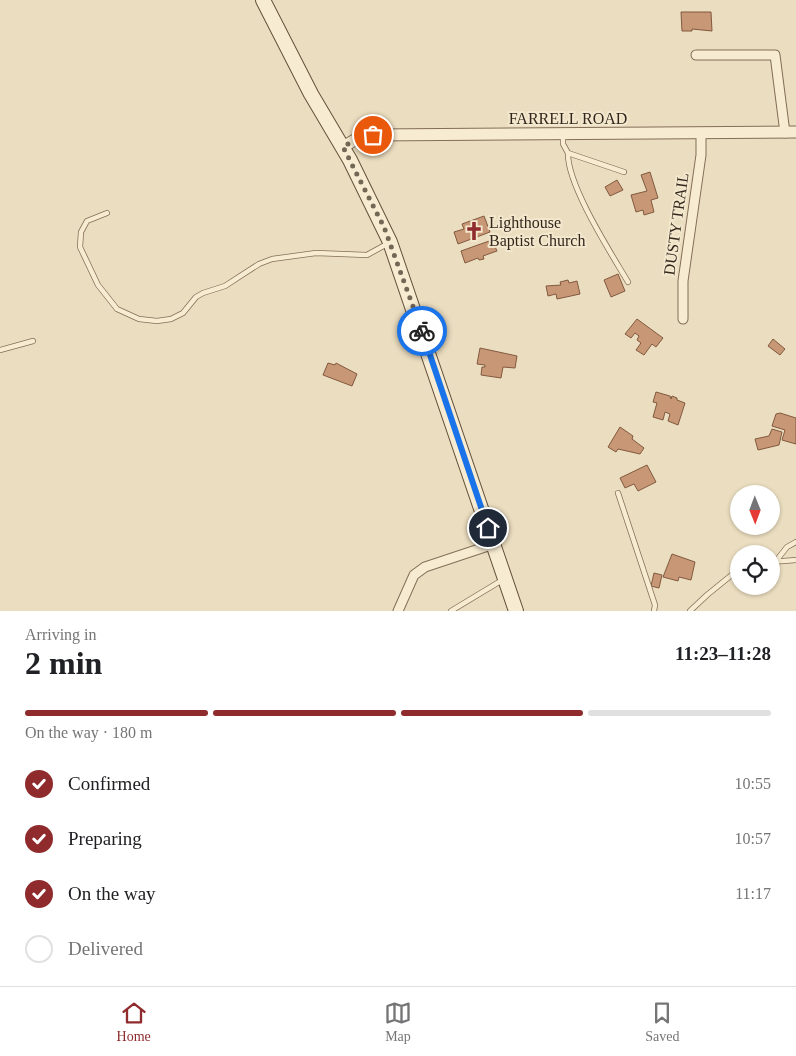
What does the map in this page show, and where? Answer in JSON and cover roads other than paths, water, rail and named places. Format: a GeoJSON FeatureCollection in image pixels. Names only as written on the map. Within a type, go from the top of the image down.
{"type":"FeatureCollection","features":[{"type":"Feature","properties":{"kind":"main road"},"geometry":{"type":"LineString","coordinates":[[263,0],[311,94],[343,147],[390,242],[516,611]]}},
{"type":"Feature","properties":{"kind":"street"},"geometry":{"type":"LineString","coordinates":[[696,55],[775,55],[790,132]]}},
{"type":"Feature","properties":{"kind":"street","name":"FARRELL ROAD"},"geometry":{"type":"LineString","coordinates":[[343,147],[358,138],[373,135],[790,132]]}},
{"type":"Feature","properties":{"kind":"street","name":"DUSTY TRAIL"},"geometry":{"type":"LineString","coordinates":[[683,318],[683,281],[701,154],[700,134]]}},
{"type":"Feature","properties":{"kind":"street"},"geometry":{"type":"LineString","coordinates":[[398,611],[414,575],[425,567],[494,544]]}},
{"type":"Feature","properties":{"kind":"lane"},"geometry":{"type":"LineString","coordinates":[[563,135],[563,144],[568,152],[569,167],[594,224],[628,282]]}},
{"type":"Feature","properties":{"kind":"lane"},"geometry":{"type":"LineString","coordinates":[[568,152],[624,172]]}},
{"type":"Feature","properties":{"kind":"lane"},"geometry":{"type":"LineString","coordinates":[[107,213],[87,221],[81,232],[80,248],[90,270],[117,310],[139,319],[157,321],[172,319],[183,313],[203,293],[225,286],[259,264],[272,259],[316,253],[367,255],[390,242]]}},
{"type":"Feature","properties":{"kind":"lane"},"geometry":{"type":"LineString","coordinates":[[0,350],[33,341]]}},
{"type":"Feature","properties":{"kind":"lane"},"geometry":{"type":"LineString","coordinates":[[618,493],[655,605],[654,611]]}},
{"type":"Feature","properties":{"kind":"lane"},"geometry":{"type":"LineString","coordinates":[[780,555],[787,547],[796,542]]}},
{"type":"Feature","properties":{"kind":"lane"},"geometry":{"type":"LineString","coordinates":[[780,561],[796,560]]}},
{"type":"Feature","properties":{"kind":"lane"},"geometry":{"type":"LineString","coordinates":[[690,611],[730,577]]}},
{"type":"Feature","properties":{"kind":"lane"},"geometry":{"type":"LineString","coordinates":[[452,611],[505,578]]}},
{"type":"Feature","properties":{"kind":"place","name":"Lighthouse Baptist Church"},"geometry":{"type":"Point","coordinates":[474,231]}}]}
